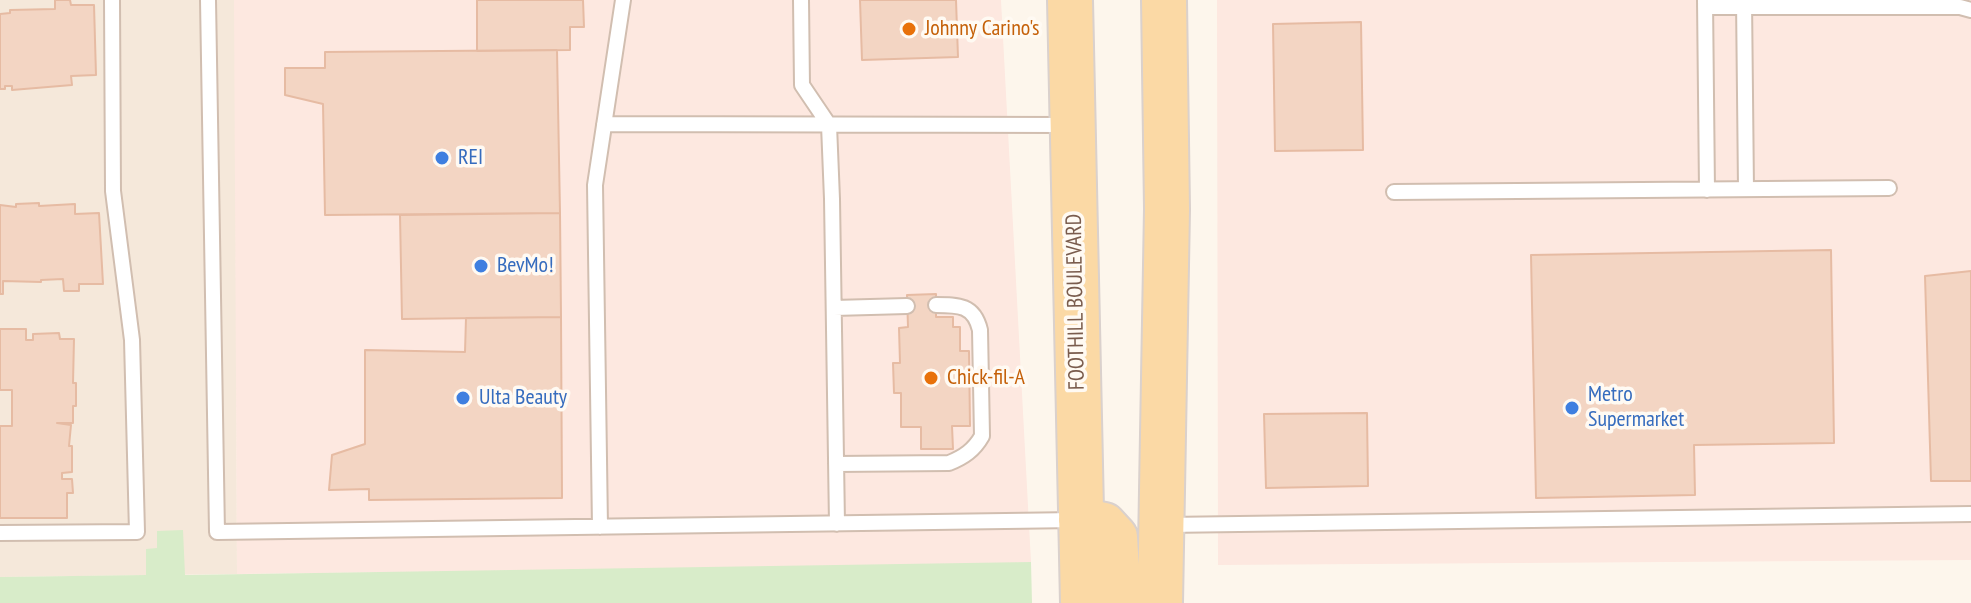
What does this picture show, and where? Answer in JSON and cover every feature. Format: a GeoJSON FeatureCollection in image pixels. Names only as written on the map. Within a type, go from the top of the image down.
{"type":"FeatureCollection","features":[{"type":"Feature","properties":{"kind":"main road","name":"FOOTHILL BOULEVARD"},"geometry":{"type":"LineString","coordinates":[[1070,0],[1083,603]]}},
{"type":"Feature","properties":{"kind":"main road"},"geometry":{"type":"LineString","coordinates":[[1160,603],[1167,209],[1164,0]]}},
{"type":"Feature","properties":{"kind":"main road"},"geometry":{"type":"LineString","coordinates":[[1081,520],[1104,525],[1115,537],[1119,603]]}},
{"type":"Feature","properties":{"kind":"lane"},"geometry":{"type":"LineString","coordinates":[[0,533],[137,532],[132,340],[113,191],[112,0]]}},
{"type":"Feature","properties":{"kind":"lane"},"geometry":{"type":"LineString","coordinates":[[208,0],[217,532],[1081,520]]}},
{"type":"Feature","properties":{"kind":"lane"},"geometry":{"type":"LineString","coordinates":[[600,527],[595,185],[623,0]]}},
{"type":"Feature","properties":{"kind":"lane"},"geometry":{"type":"LineString","coordinates":[[801,0],[802,85],[829,125],[837,524]]}},
{"type":"Feature","properties":{"kind":"lane"},"geometry":{"type":"LineString","coordinates":[[1707,190],[1705,4],[1960,7],[1971,10]]}},
{"type":"Feature","properties":{"kind":"lane"},"geometry":{"type":"LineString","coordinates":[[1744,4],[1746,189]]}},
{"type":"Feature","properties":{"kind":"lane"},"geometry":{"type":"LineString","coordinates":[[604,124],[1072,125]]}},
{"type":"Feature","properties":{"kind":"lane"},"geometry":{"type":"LineString","coordinates":[[1394,192],[1889,188]]}},
{"type":"Feature","properties":{"kind":"lane"},"geometry":{"type":"LineString","coordinates":[[836,464],[949,463],[976,447],[982,436],[980,330],[977,318],[970,308],[936,305]]}},
{"type":"Feature","properties":{"kind":"lane"},"geometry":{"type":"LineString","coordinates":[[834,308],[907,306]]}},
{"type":"Feature","properties":{"kind":"lane"},"geometry":{"type":"LineString","coordinates":[[1162,526],[1971,514]]}},
{"type":"Feature","properties":{"kind":"shaded area"},"geometry":{"type":"Polygon","coordinates":[[[0,0],[235,0],[237,574],[0,577],[0,0]]]}},
{"type":"Feature","properties":{"kind":"shaded area"},"geometry":{"type":"Polygon","coordinates":[[[234,0],[1001,0],[1031,562],[237,574],[234,0]]]}},
{"type":"Feature","properties":{"kind":"shaded area"},"geometry":{"type":"Polygon","coordinates":[[[1217,0],[1971,0],[1971,560],[1218,565],[1217,0]]]}},
{"type":"Feature","properties":{"kind":"green space"},"geometry":{"type":"Polygon","coordinates":[[[183,530],[185,575],[1031,562],[1032,603],[0,603],[0,577],[146,575],[146,549],[157,548],[157,531],[183,530]]]}},
{"type":"Feature","properties":{"kind":"building"},"geometry":{"type":"Polygon","coordinates":[[[55,0],[70,0],[71,5],[94,5],[96,75],[71,76],[72,85],[12,90],[12,86],[5,86],[5,89],[0,89],[0,14],[10,13],[10,10],[55,9],[55,0]]]}},
{"type":"Feature","properties":{"kind":"building"},"geometry":{"type":"Polygon","coordinates":[[[477,0],[583,0],[584,27],[570,27],[570,50],[477,51],[477,0]]]}},
{"type":"Feature","properties":{"kind":"building","name":"Johnny Carino's"},"geometry":{"type":"Polygon","coordinates":[[[860,0],[956,0],[958,57],[862,60],[860,0]]]}},
{"type":"Feature","properties":{"kind":"building"},"geometry":{"type":"Polygon","coordinates":[[[1361,22],[1363,150],[1275,151],[1273,24],[1361,22]]]}},
{"type":"Feature","properties":{"kind":"building","name":"REI"},"geometry":{"type":"Polygon","coordinates":[[[557,50],[560,213],[325,215],[323,104],[285,95],[285,68],[325,68],[325,52],[557,50]]]}},
{"type":"Feature","properties":{"kind":"building"},"geometry":{"type":"Polygon","coordinates":[[[39,203],[39,206],[75,204],[75,214],[99,213],[103,284],[79,284],[79,291],[64,291],[63,279],[3,281],[3,294],[0,294],[0,205],[16,207],[16,204],[39,203]]]}},
{"type":"Feature","properties":{"kind":"building","name":"BevMo!"},"geometry":{"type":"Polygon","coordinates":[[[560,213],[561,317],[402,319],[400,215],[560,213]]]}},
{"type":"Feature","properties":{"kind":"building"},"geometry":{"type":"Polygon","coordinates":[[[1831,250],[1834,443],[1694,445],[1695,495],[1536,498],[1531,255],[1831,250]]]}},
{"type":"Feature","properties":{"kind":"building"},"geometry":{"type":"Polygon","coordinates":[[[1971,271],[1971,481],[1931,481],[1925,276],[1971,271]]]}},
{"type":"Feature","properties":{"kind":"building","name":"Chick-fil-A"},"geometry":{"type":"Polygon","coordinates":[[[936,294],[936,317],[953,317],[953,327],[960,327],[960,351],[969,351],[970,426],[952,426],[953,449],[921,449],[921,427],[901,427],[901,393],[894,393],[893,363],[900,363],[899,328],[908,327],[907,295],[936,294]]]}},
{"type":"Feature","properties":{"kind":"building","name":"Ulta Beauty"},"geometry":{"type":"Polygon","coordinates":[[[561,317],[562,498],[369,500],[369,489],[329,490],[332,455],[365,444],[365,350],[465,352],[466,318],[561,317]]]}},
{"type":"Feature","properties":{"kind":"building"},"geometry":{"type":"Polygon","coordinates":[[[0,329],[26,329],[26,340],[33,340],[33,334],[59,333],[60,339],[74,339],[76,406],[73,406],[73,423],[57,423],[71,425],[69,446],[72,446],[72,472],[62,473],[62,479],[72,479],[73,493],[67,493],[67,518],[0,518],[0,426],[12,426],[12,390],[0,390],[0,329]]]}},
{"type":"Feature","properties":{"kind":"building"},"geometry":{"type":"Polygon","coordinates":[[[1367,413],[1368,486],[1266,488],[1264,414],[1367,413]]]}},
{"type":"Feature","properties":{"kind":"place","name":"Johnny Carino's"},"geometry":{"type":"Point","coordinates":[909,29]}},
{"type":"Feature","properties":{"kind":"place","name":"REI"},"geometry":{"type":"Point","coordinates":[442,158]}},
{"type":"Feature","properties":{"kind":"place","name":"BevMo!"},"geometry":{"type":"Point","coordinates":[481,266]}},
{"type":"Feature","properties":{"kind":"place","name":"Chick-fil-A"},"geometry":{"type":"Point","coordinates":[931,378]}},
{"type":"Feature","properties":{"kind":"place","name":"Ulta Beauty"},"geometry":{"type":"Point","coordinates":[463,398]}},
{"type":"Feature","properties":{"kind":"place","name":"Metro Supermarket"},"geometry":{"type":"Point","coordinates":[1572,408]}}]}
